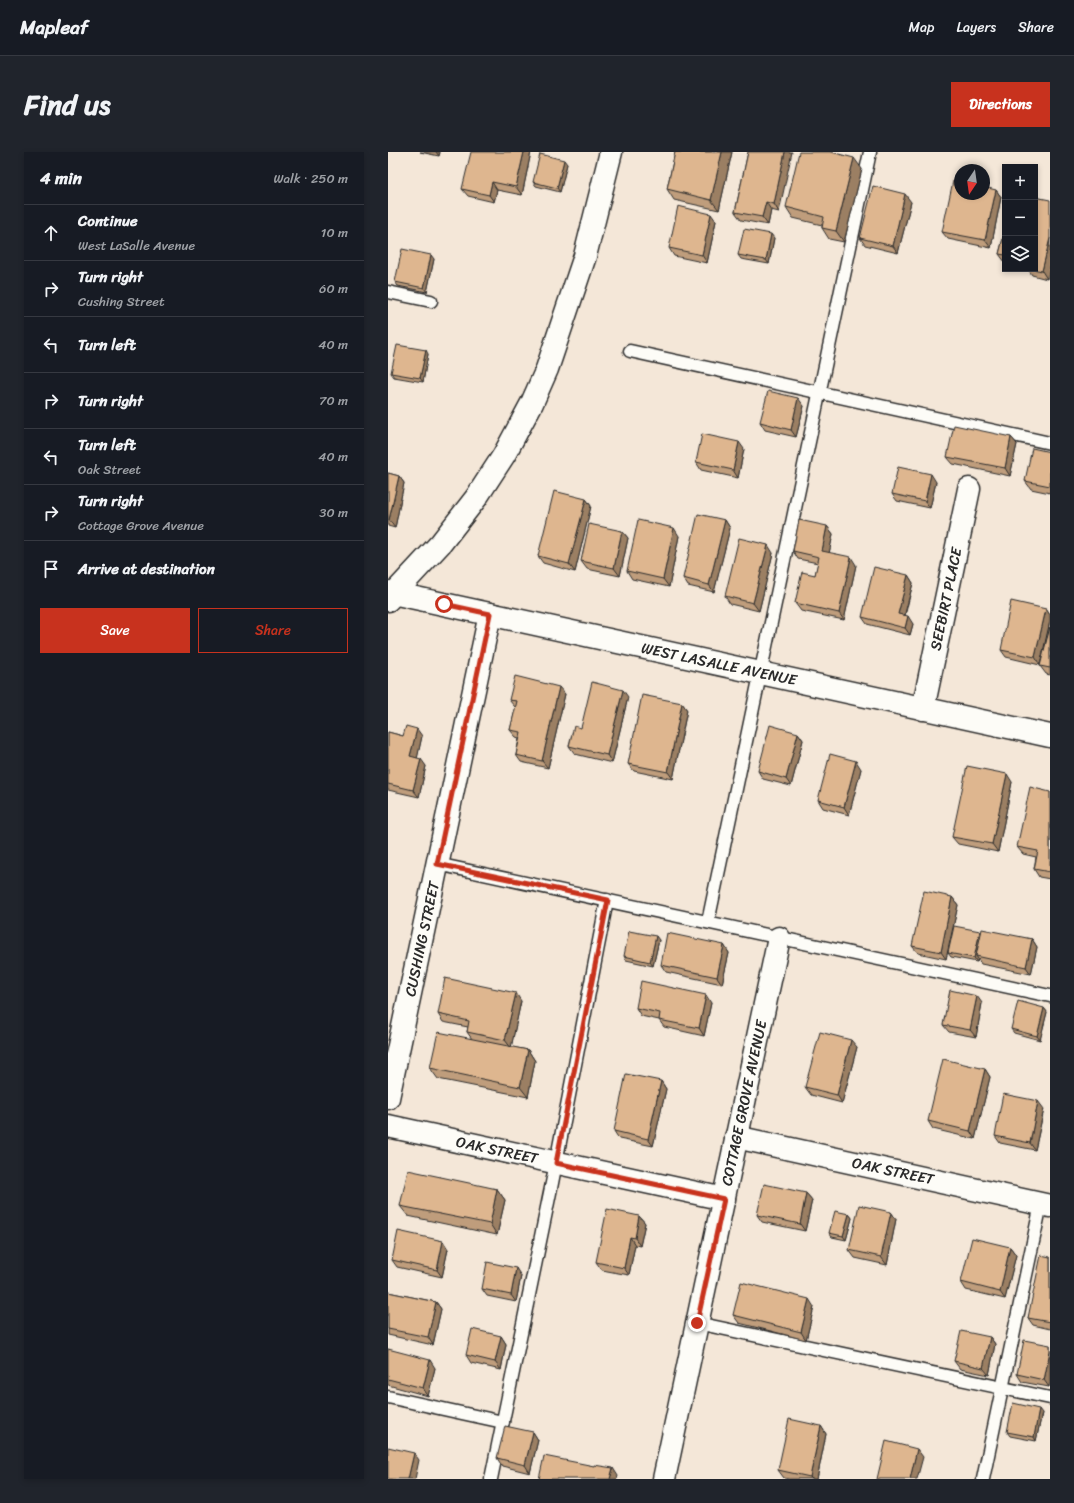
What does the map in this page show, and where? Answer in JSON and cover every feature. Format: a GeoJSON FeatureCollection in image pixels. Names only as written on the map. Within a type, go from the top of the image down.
{"type":"FeatureCollection","features":[{"type":"Feature","properties":{"kind":"street"},"geometry":{"type":"LineString","coordinates":[[390,595],[441,543],[476,498],[504,455],[532,404],[547,369],[585,256],[612,152]]}},
{"type":"Feature","properties":{"kind":"street","name":"SEEBIRT PLACE"},"geometry":{"type":"LineString","coordinates":[[923,709],[969,489]]}},
{"type":"Feature","properties":{"kind":"street","name":"WEST LASALLE AVENUE"},"geometry":{"type":"LineString","coordinates":[[390,595],[490,614],[1050,736]]}},
{"type":"Feature","properties":{"kind":"street","name":"CUSHING STREET"},"geometry":{"type":"LineString","coordinates":[[388,1098],[490,614]]}},
{"type":"Feature","properties":{"kind":"street","name":"COTTAGE GROVE AVENUE"},"geometry":{"type":"LineString","coordinates":[[664,1479],[779,938]]}},
{"type":"Feature","properties":{"kind":"street","name":"OAK STREET"},"geometry":{"type":"LineString","coordinates":[[388,1126],[724,1199]]}},
{"type":"Feature","properties":{"kind":"street","name":"OAK STREET"},"geometry":{"type":"LineString","coordinates":[[736,1137],[1046,1205]]}},
{"type":"Feature","properties":{"kind":"lane"},"geometry":{"type":"LineString","coordinates":[[708,922],[870,152]]}},
{"type":"Feature","properties":{"kind":"lane"},"geometry":{"type":"LineString","coordinates":[[388,292],[431,302]]}},
{"type":"Feature","properties":{"kind":"lane"},"geometry":{"type":"LineString","coordinates":[[630,351],[1050,443]]}},
{"type":"Feature","properties":{"kind":"lane"},"geometry":{"type":"LineString","coordinates":[[437,864],[1050,996]]}},
{"type":"Feature","properties":{"kind":"lane"},"geometry":{"type":"LineString","coordinates":[[491,1479],[608,900]]}},
{"type":"Feature","properties":{"kind":"lane"},"geometry":{"type":"LineString","coordinates":[[983,1479],[1002,1387],[1046,1205]]}},
{"type":"Feature","properties":{"kind":"lane"},"geometry":{"type":"LineString","coordinates":[[697,1323],[1050,1398]]}},
{"type":"Feature","properties":{"kind":"lane"},"geometry":{"type":"LineString","coordinates":[[388,1397],[503,1422]]}},
{"type":"Feature","properties":{"kind":"building"},"geometry":{"type":"Polygon","coordinates":[[[471,152],[524,152],[516,187],[492,182],[489,195],[462,189],[471,152]]]}},
{"type":"Feature","properties":{"kind":"building"},"geometry":{"type":"Polygon","coordinates":[[[675,152],[722,152],[711,200],[667,189],[675,152]]]}},
{"type":"Feature","properties":{"kind":"building"},"geometry":{"type":"Polygon","coordinates":[[[748,152],[785,152],[774,204],[766,202],[762,217],[735,212],[748,152]]]}},
{"type":"Feature","properties":{"kind":"building"},"geometry":{"type":"Polygon","coordinates":[[[799,152],[831,152],[854,158],[836,231],[822,228],[824,217],[786,207],[799,152]]]}},
{"type":"Feature","properties":{"kind":"building"},"geometry":{"type":"Polygon","coordinates":[[[540,154],[564,160],[557,188],[533,182],[540,154]]]}},
{"type":"Feature","properties":{"kind":"building"},"geometry":{"type":"Polygon","coordinates":[[[953,181],[954,200],[990,200],[990,188],[996,190],[985,240],[942,232],[953,181]]]}},
{"type":"Feature","properties":{"kind":"building"},"geometry":{"type":"Polygon","coordinates":[[[873,186],[905,194],[893,246],[860,238],[873,186]]]}},
{"type":"Feature","properties":{"kind":"building"},"geometry":{"type":"Polygon","coordinates":[[[1038,198],[1050,200],[1050,238],[1042,271],[1038,270],[1038,198]]]}},
{"type":"Feature","properties":{"kind":"building"},"geometry":{"type":"Polygon","coordinates":[[[678,206],[711,214],[702,255],[669,248],[678,206]]]}},
{"type":"Feature","properties":{"kind":"building"},"geometry":{"type":"Polygon","coordinates":[[[744,229],[771,234],[766,260],[738,255],[744,229]]]}},
{"type":"Feature","properties":{"kind":"building"},"geometry":{"type":"Polygon","coordinates":[[[1002,242],[1002,254],[999,254],[1002,242]]]}},
{"type":"Feature","properties":{"kind":"building"},"geometry":{"type":"Polygon","coordinates":[[[402,249],[431,255],[424,288],[395,282],[402,249]]]}},
{"type":"Feature","properties":{"kind":"building"},"geometry":{"type":"Polygon","coordinates":[[[397,345],[426,350],[420,378],[391,373],[397,345]]]}},
{"type":"Feature","properties":{"kind":"building"},"geometry":{"type":"Polygon","coordinates":[[[768,391],[798,398],[791,430],[760,422],[768,391]]]}},
{"type":"Feature","properties":{"kind":"building"},"geometry":{"type":"Polygon","coordinates":[[[954,425],[1011,437],[1005,468],[947,457],[954,425]]]}},
{"type":"Feature","properties":{"kind":"building"},"geometry":{"type":"Polygon","coordinates":[[[702,434],[739,442],[733,470],[696,462],[702,434]]]}},
{"type":"Feature","properties":{"kind":"building"},"geometry":{"type":"Polygon","coordinates":[[[1032,448],[1050,452],[1050,486],[1025,481],[1032,448]]]}},
{"type":"Feature","properties":{"kind":"building"},"geometry":{"type":"Polygon","coordinates":[[[898,467],[931,474],[925,501],[892,494],[898,467]]]}},
{"type":"Feature","properties":{"kind":"building"},"geometry":{"type":"Polygon","coordinates":[[[388,473],[399,476],[389,520],[388,520],[388,473]]]}},
{"type":"Feature","properties":{"kind":"building"},"geometry":{"type":"Polygon","coordinates":[[[554,491],[586,499],[569,564],[538,556],[554,491]]]}},
{"type":"Feature","properties":{"kind":"building"},"geometry":{"type":"Polygon","coordinates":[[[698,514],[725,520],[709,585],[683,578],[698,514]]]}},
{"type":"Feature","properties":{"kind":"building"},"geometry":{"type":"Polygon","coordinates":[[[638,520],[674,528],[663,579],[627,571],[638,520]]]}},
{"type":"Feature","properties":{"kind":"building"},"geometry":{"type":"Polygon","coordinates":[[[799,520],[827,526],[822,551],[851,557],[839,613],[795,603],[802,572],[815,575],[819,557],[793,551],[799,520]]]}},
{"type":"Feature","properties":{"kind":"building"},"geometry":{"type":"Polygon","coordinates":[[[589,524],[622,531],[614,568],[581,561],[589,524]]]}},
{"type":"Feature","properties":{"kind":"building"},"geometry":{"type":"Polygon","coordinates":[[[739,538],[768,545],[753,603],[725,596],[739,538]]]}},
{"type":"Feature","properties":{"kind":"building"},"geometry":{"type":"Polygon","coordinates":[[[874,567],[908,575],[898,614],[908,616],[905,628],[862,617],[874,567]]]}},
{"type":"Feature","properties":{"kind":"building"},"geometry":{"type":"Polygon","coordinates":[[[1011,601],[1046,609],[1035,657],[1001,650],[1011,601]]]}},
{"type":"Feature","properties":{"kind":"building"},"geometry":{"type":"Polygon","coordinates":[[[1050,627],[1050,668],[1040,666],[1050,627]]]}},
{"type":"Feature","properties":{"kind":"building"},"geometry":{"type":"Polygon","coordinates":[[[515,676],[559,687],[542,761],[516,755],[521,732],[510,730],[517,701],[509,700],[515,676]]]}},
{"type":"Feature","properties":{"kind":"building"},"geometry":{"type":"Polygon","coordinates":[[[592,682],[623,690],[607,755],[569,746],[574,726],[581,728],[592,682]]]}},
{"type":"Feature","properties":{"kind":"building"},"geometry":{"type":"Polygon","coordinates":[[[642,695],[682,703],[668,772],[628,764],[642,695]]]}},
{"type":"Feature","properties":{"kind":"building"},"geometry":{"type":"Polygon","coordinates":[[[770,725],[798,733],[786,779],[758,771],[770,725]]]}},
{"type":"Feature","properties":{"kind":"building"},"geometry":{"type":"Polygon","coordinates":[[[406,726],[417,729],[410,756],[421,759],[413,790],[388,784],[388,732],[403,736],[406,726]]]}},
{"type":"Feature","properties":{"kind":"building"},"geometry":{"type":"Polygon","coordinates":[[[830,754],[856,761],[844,807],[818,800],[830,754]]]}},
{"type":"Feature","properties":{"kind":"building"},"geometry":{"type":"Polygon","coordinates":[[[967,766],[1007,774],[992,844],[952,837],[967,766]]]}},
{"type":"Feature","properties":{"kind":"building"},"geometry":{"type":"Polygon","coordinates":[[[1030,787],[1050,792],[1050,872],[1034,869],[1038,851],[1017,847],[1030,787]]]}},
{"type":"Feature","properties":{"kind":"building"},"geometry":{"type":"Polygon","coordinates":[[[924,891],[952,897],[941,952],[912,946],[924,891]]]}},
{"type":"Feature","properties":{"kind":"building"},"geometry":{"type":"Polygon","coordinates":[[[954,926],[980,931],[974,958],[948,953],[954,926]]]}},
{"type":"Feature","properties":{"kind":"building"},"geometry":{"type":"Polygon","coordinates":[[[982,929],[1032,939],[1026,967],[976,956],[982,929]]]}},
{"type":"Feature","properties":{"kind":"building"},"geometry":{"type":"Polygon","coordinates":[[[629,931],[656,936],[650,962],[624,956],[629,931]]]}},
{"type":"Feature","properties":{"kind":"building"},"geometry":{"type":"Polygon","coordinates":[[[667,933],[724,945],[717,977],[661,965],[667,933]]]}},
{"type":"Feature","properties":{"kind":"building"},"geometry":{"type":"Polygon","coordinates":[[[445,978],[516,993],[505,1040],[467,1032],[469,1021],[438,1014],[445,978]]]}},
{"type":"Feature","properties":{"kind":"building"},"geometry":{"type":"Polygon","coordinates":[[[641,981],[706,995],[699,1028],[659,1020],[660,1013],[636,1008],[641,981]]]}},
{"type":"Feature","properties":{"kind":"building"},"geometry":{"type":"Polygon","coordinates":[[[950,990],[977,996],[970,1030],[943,1025],[950,990]]]}},
{"type":"Feature","properties":{"kind":"building"},"geometry":{"type":"Polygon","coordinates":[[[1018,1001],[1044,1008],[1037,1036],[1011,1029],[1018,1001]]]}},
{"type":"Feature","properties":{"kind":"building"},"geometry":{"type":"Polygon","coordinates":[[[438,1032],[528,1050],[520,1087],[430,1068],[438,1032]]]}},
{"type":"Feature","properties":{"kind":"building"},"geometry":{"type":"Polygon","coordinates":[[[820,1032],[851,1040],[837,1095],[805,1087],[820,1032]]]}},
{"type":"Feature","properties":{"kind":"building"},"geometry":{"type":"Polygon","coordinates":[[[943,1059],[985,1069],[970,1131],[928,1121],[943,1059]]]}},
{"type":"Feature","properties":{"kind":"building"},"geometry":{"type":"Polygon","coordinates":[[[626,1074],[661,1081],[648,1139],[614,1131],[626,1074]]]}},
{"type":"Feature","properties":{"kind":"building"},"geometry":{"type":"Polygon","coordinates":[[[1003,1094],[1038,1101],[1030,1143],[995,1136],[1003,1094]]]}},
{"type":"Feature","properties":{"kind":"building"},"geometry":{"type":"Polygon","coordinates":[[[408,1170],[497,1189],[490,1224],[400,1206],[408,1170]]]}},
{"type":"Feature","properties":{"kind":"building"},"geometry":{"type":"Polygon","coordinates":[[[764,1184],[806,1193],[800,1224],[757,1215],[764,1184]]]}},
{"type":"Feature","properties":{"kind":"building"},"geometry":{"type":"Polygon","coordinates":[[[859,1205],[891,1212],[881,1257],[849,1250],[859,1205]]]}},
{"type":"Feature","properties":{"kind":"building"},"geometry":{"type":"Polygon","coordinates":[[[607,1209],[639,1216],[635,1238],[630,1237],[624,1268],[596,1262],[607,1209]]]}},
{"type":"Feature","properties":{"kind":"building"},"geometry":{"type":"Polygon","coordinates":[[[835,1211],[849,1214],[843,1236],[829,1233],[835,1211]]]}},
{"type":"Feature","properties":{"kind":"building"},"geometry":{"type":"Polygon","coordinates":[[[398,1231],[443,1241],[437,1270],[392,1260],[398,1231]]]}},
{"type":"Feature","properties":{"kind":"building"},"geometry":{"type":"Polygon","coordinates":[[[972,1238],[1010,1247],[1000,1292],[961,1282],[972,1238]]]}},
{"type":"Feature","properties":{"kind":"building"},"geometry":{"type":"Polygon","coordinates":[[[1041,1255],[1050,1257],[1050,1322],[1028,1318],[1041,1255]]]}},
{"type":"Feature","properties":{"kind":"building"},"geometry":{"type":"Polygon","coordinates":[[[487,1262],[516,1268],[511,1295],[482,1289],[487,1262]]]}},
{"type":"Feature","properties":{"kind":"building"},"geometry":{"type":"Polygon","coordinates":[[[741,1282],[809,1299],[801,1332],[733,1315],[741,1282]]]}},
{"type":"Feature","properties":{"kind":"building"},"geometry":{"type":"Polygon","coordinates":[[[388,1292],[436,1302],[428,1337],[388,1329],[388,1292]]]}},
{"type":"Feature","properties":{"kind":"building"},"geometry":{"type":"Polygon","coordinates":[[[472,1329],[501,1336],[495,1362],[466,1355],[472,1329]]]}},
{"type":"Feature","properties":{"kind":"building"},"geometry":{"type":"Polygon","coordinates":[[[961,1331],[990,1337],[983,1368],[954,1361],[961,1331]]]}},
{"type":"Feature","properties":{"kind":"building"},"geometry":{"type":"Polygon","coordinates":[[[1024,1340],[1050,1345],[1044,1380],[1017,1374],[1024,1340]]]}},
{"type":"Feature","properties":{"kind":"building"},"geometry":{"type":"Polygon","coordinates":[[[388,1349],[430,1360],[423,1388],[388,1379],[388,1349]]]}},
{"type":"Feature","properties":{"kind":"building"},"geometry":{"type":"Polygon","coordinates":[[[1013,1403],[1039,1409],[1034,1437],[1007,1432],[1013,1403]]]}},
{"type":"Feature","properties":{"kind":"building"},"geometry":{"type":"Polygon","coordinates":[[[789,1419],[821,1426],[810,1477],[778,1470],[789,1419]]]}},
{"type":"Feature","properties":{"kind":"building"},"geometry":{"type":"Polygon","coordinates":[[[505,1426],[533,1432],[525,1465],[497,1458],[505,1426]]]}},
{"type":"Feature","properties":{"kind":"building"},"geometry":{"type":"Polygon","coordinates":[[[886,1441],[917,1449],[910,1479],[877,1479],[886,1441]]]}},
{"type":"Feature","properties":{"kind":"building"},"geometry":{"type":"Polygon","coordinates":[[[388,1447],[414,1453],[408,1479],[388,1479],[388,1447]]]}},
{"type":"Feature","properties":{"kind":"building"},"geometry":{"type":"Polygon","coordinates":[[[544,1456],[594,1466],[613,1468],[610,1479],[539,1479],[544,1456]]]}},
{"type":"Feature","properties":{"kind":"route"},"geometry":{"type":"LineString","coordinates":[[444,604],[490,614],[437,864],[608,900],[556,1163],[724,1199],[697,1323]]}}]}
